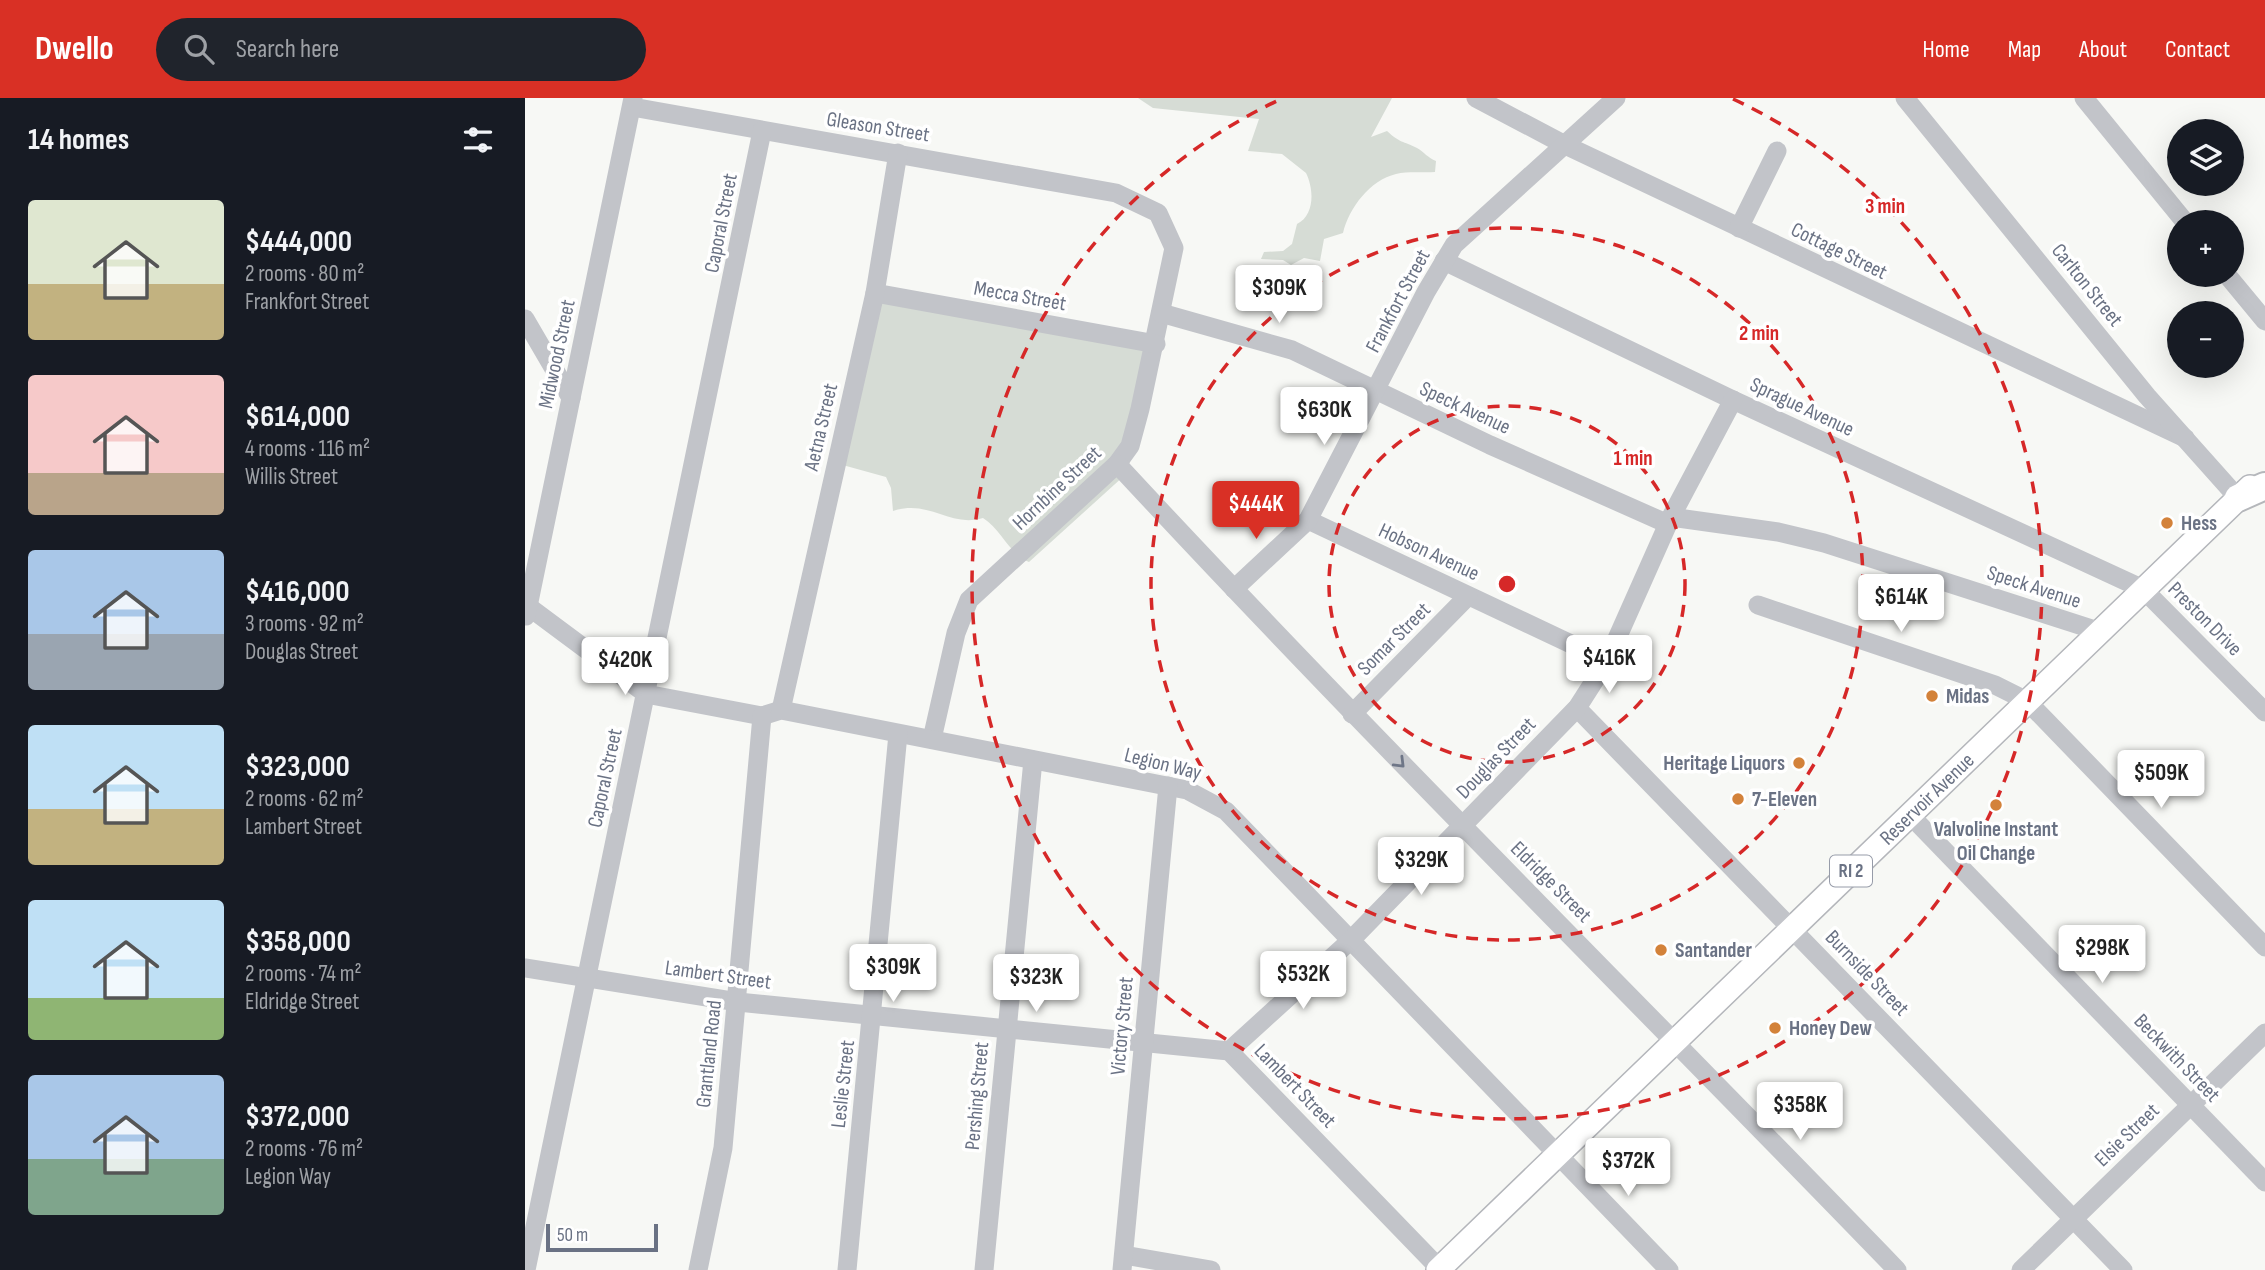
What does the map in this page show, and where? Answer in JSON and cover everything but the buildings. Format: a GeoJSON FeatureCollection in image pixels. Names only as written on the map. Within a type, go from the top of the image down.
{"type":"FeatureCollection","features":[{"type":"Feature","properties":{"kind":"highway"},"geometry":{"type":"LineString","coordinates":[[2238,498],[2265,486]]}},
{"type":"Feature","properties":{"kind":"main road","name":"Reservoir Avenue"},"geometry":{"type":"LineString","coordinates":[[1439,1270],[2098,631],[2265,473]]}},
{"type":"Feature","properties":{"kind":"street","name":"Cottage Street"},"geometry":{"type":"LineString","coordinates":[[1476,98],[1565,145],[2185,438]]}},
{"type":"Feature","properties":{"kind":"street","name":"Frankfort Street"},"geometry":{"type":"LineString","coordinates":[[1234,589],[1308,520],[1454,245],[1616,98]]}},
{"type":"Feature","properties":{"kind":"street","name":"Carlton Street"},"geometry":{"type":"LineString","coordinates":[[1905,98],[2185,438],[2238,498]]}},
{"type":"Feature","properties":{"kind":"street"},"geometry":{"type":"LineString","coordinates":[[2084,98],[2175,210]]}},
{"type":"Feature","properties":{"kind":"street","name":"Gleason Street"},"geometry":{"type":"LineString","coordinates":[[633,102],[762,131],[1116,193]]}},
{"type":"Feature","properties":{"kind":"street","name":"Midwood Street"},"geometry":{"type":"LineString","coordinates":[[526,611],[633,102]]}},
{"type":"Feature","properties":{"kind":"street","name":"Caporal Street"},"geometry":{"type":"LineString","coordinates":[[526,1270],[762,131]]}},
{"type":"Feature","properties":{"kind":"street"},"geometry":{"type":"LineString","coordinates":[[1739,228],[1777,152]]}},
{"type":"Feature","properties":{"kind":"street","name":"Aetna Street"},"geometry":{"type":"LineString","coordinates":[[781,710],[875,293],[898,153]]}},
{"type":"Feature","properties":{"kind":"street","name":"Hornbine Street"},"geometry":{"type":"LineString","coordinates":[[932,739],[956,633],[969,600],[1117,464],[1130,446],[1156,344],[1174,248],[1158,213],[1116,193]]}},
{"type":"Feature","properties":{"kind":"street","name":"Sprague Avenue"},"geometry":{"type":"LineString","coordinates":[[1444,261],[1733,400],[2143,589]]}},
{"type":"Feature","properties":{"kind":"street"},"geometry":{"type":"LineString","coordinates":[[2238,287],[2265,321]]}},
{"type":"Feature","properties":{"kind":"street","name":"Mecca Street"},"geometry":{"type":"LineString","coordinates":[[875,293],[1156,344]]}},
{"type":"Feature","properties":{"kind":"street","name":"Speck Avenue"},"geometry":{"type":"LineString","coordinates":[[1161,313],[1292,350],[1375,392],[1669,520],[1778,531],[1824,543],[2098,631]]}},
{"type":"Feature","properties":{"kind":"street"},"geometry":{"type":"LineString","coordinates":[[525,318],[571,398]]}},
{"type":"Feature","properties":{"kind":"street","name":"Douglas Street"},"geometry":{"type":"LineString","coordinates":[[1229,1051],[1350,941],[1577,708],[1607,661],[1669,520],[1733,400]]}},
{"type":"Feature","properties":{"kind":"street","name":"Eldridge Street"},"geometry":{"type":"LineString","coordinates":[[1117,464],[1353,714],[1896,1270]]}},
{"type":"Feature","properties":{"kind":"street","name":"Hobson Avenue"},"geometry":{"type":"LineString","coordinates":[[1308,520],[1607,661]]}},
{"type":"Feature","properties":{"kind":"street","name":"Preston Drive"},"geometry":{"type":"LineString","coordinates":[[2143,589],[2265,712]]}},
{"type":"Feature","properties":{"kind":"street","name":"Somar Street"},"geometry":{"type":"LineString","coordinates":[[1353,714],[1468,596]]}},
{"type":"Feature","properties":{"kind":"street"},"geometry":{"type":"LineString","coordinates":[[1758,605],[1995,685],[2027,701],[2265,947]]}},
{"type":"Feature","properties":{"kind":"street","name":"Legion Way"},"geometry":{"type":"LineString","coordinates":[[526,611],[646,694],[762,716],[781,710],[1168,786],[1205,797],[1226,811],[1669,1270]]}},
{"type":"Feature","properties":{"kind":"street","name":"Burnside Street"},"geometry":{"type":"LineString","coordinates":[[1577,708],[2123,1270]]}},
{"type":"Feature","properties":{"kind":"street","name":"Grantland Road"},"geometry":{"type":"LineString","coordinates":[[698,1270],[723,1148],[762,716]]}},
{"type":"Feature","properties":{"kind":"street","name":"Leslie Street"},"geometry":{"type":"LineString","coordinates":[[847,1270],[898,734]]}},
{"type":"Feature","properties":{"kind":"street","name":"Pershing Street"},"geometry":{"type":"LineString","coordinates":[[984,1270],[1033,760]]}},
{"type":"Feature","properties":{"kind":"street","name":"Victory Street"},"geometry":{"type":"LineString","coordinates":[[1123,1262],[1168,786]]}},
{"type":"Feature","properties":{"kind":"street","name":"Beckwith Street"},"geometry":{"type":"LineString","coordinates":[[1909,815],[2265,1182]]}},
{"type":"Feature","properties":{"kind":"street","name":"Lambert Street"},"geometry":{"type":"LineString","coordinates":[[525,968],[738,1002],[1006,1031],[1229,1051],[1439,1270]]}},
{"type":"Feature","properties":{"kind":"street","name":"Elsie Street"},"geometry":{"type":"LineString","coordinates":[[2021,1270],[2265,1033]]}},
{"type":"Feature","properties":{"kind":"street"},"geometry":{"type":"LineString","coordinates":[[1123,1262],[1211,1270]]}},
{"type":"Feature","properties":{"kind":"shaded area"},"geometry":{"type":"Polygon","coordinates":[[[1138,98],[1392,98],[1371,137],[1387,131],[1436,161],[1435,172],[1401,173],[1378,182],[1362,196],[1350,214],[1343,233],[1324,239],[1320,261],[1304,258],[1291,265],[1283,260],[1261,259],[1264,252],[1283,251],[1292,244],[1297,224],[1303,220],[1310,208],[1311,186],[1306,173],[1282,154],[1248,151],[1259,119],[1153,108],[1138,98]]]}},
{"type":"Feature","properties":{"kind":"shaded area"},"geometry":{"type":"Polygon","coordinates":[[[873,298],[1149,348],[1137,442],[1125,475],[1029,562],[1016,553],[983,518],[960,519],[918,508],[893,511],[891,488],[886,477],[839,464],[873,298]]]}},
{"type":"Feature","properties":{"kind":"place","name":"Hess"},"geometry":{"type":"Point","coordinates":[2167,523]}},
{"type":"Feature","properties":{"kind":"place","name":"Midas"},"geometry":{"type":"Point","coordinates":[1932,696]}},
{"type":"Feature","properties":{"kind":"place","name":"Heritage Liquors"},"geometry":{"type":"Point","coordinates":[1799,763]}},
{"type":"Feature","properties":{"kind":"place","name":"7-Eleven"},"geometry":{"type":"Point","coordinates":[1738,799]}},
{"type":"Feature","properties":{"kind":"place","name":"Valvoline Instant Oil Change"},"geometry":{"type":"Point","coordinates":[1996,805]}},
{"type":"Feature","properties":{"kind":"place","name":"Santander"},"geometry":{"type":"Point","coordinates":[1661,950]}},
{"type":"Feature","properties":{"kind":"place","name":"Honey Dew"},"geometry":{"type":"Point","coordinates":[1775,1028]}}]}
